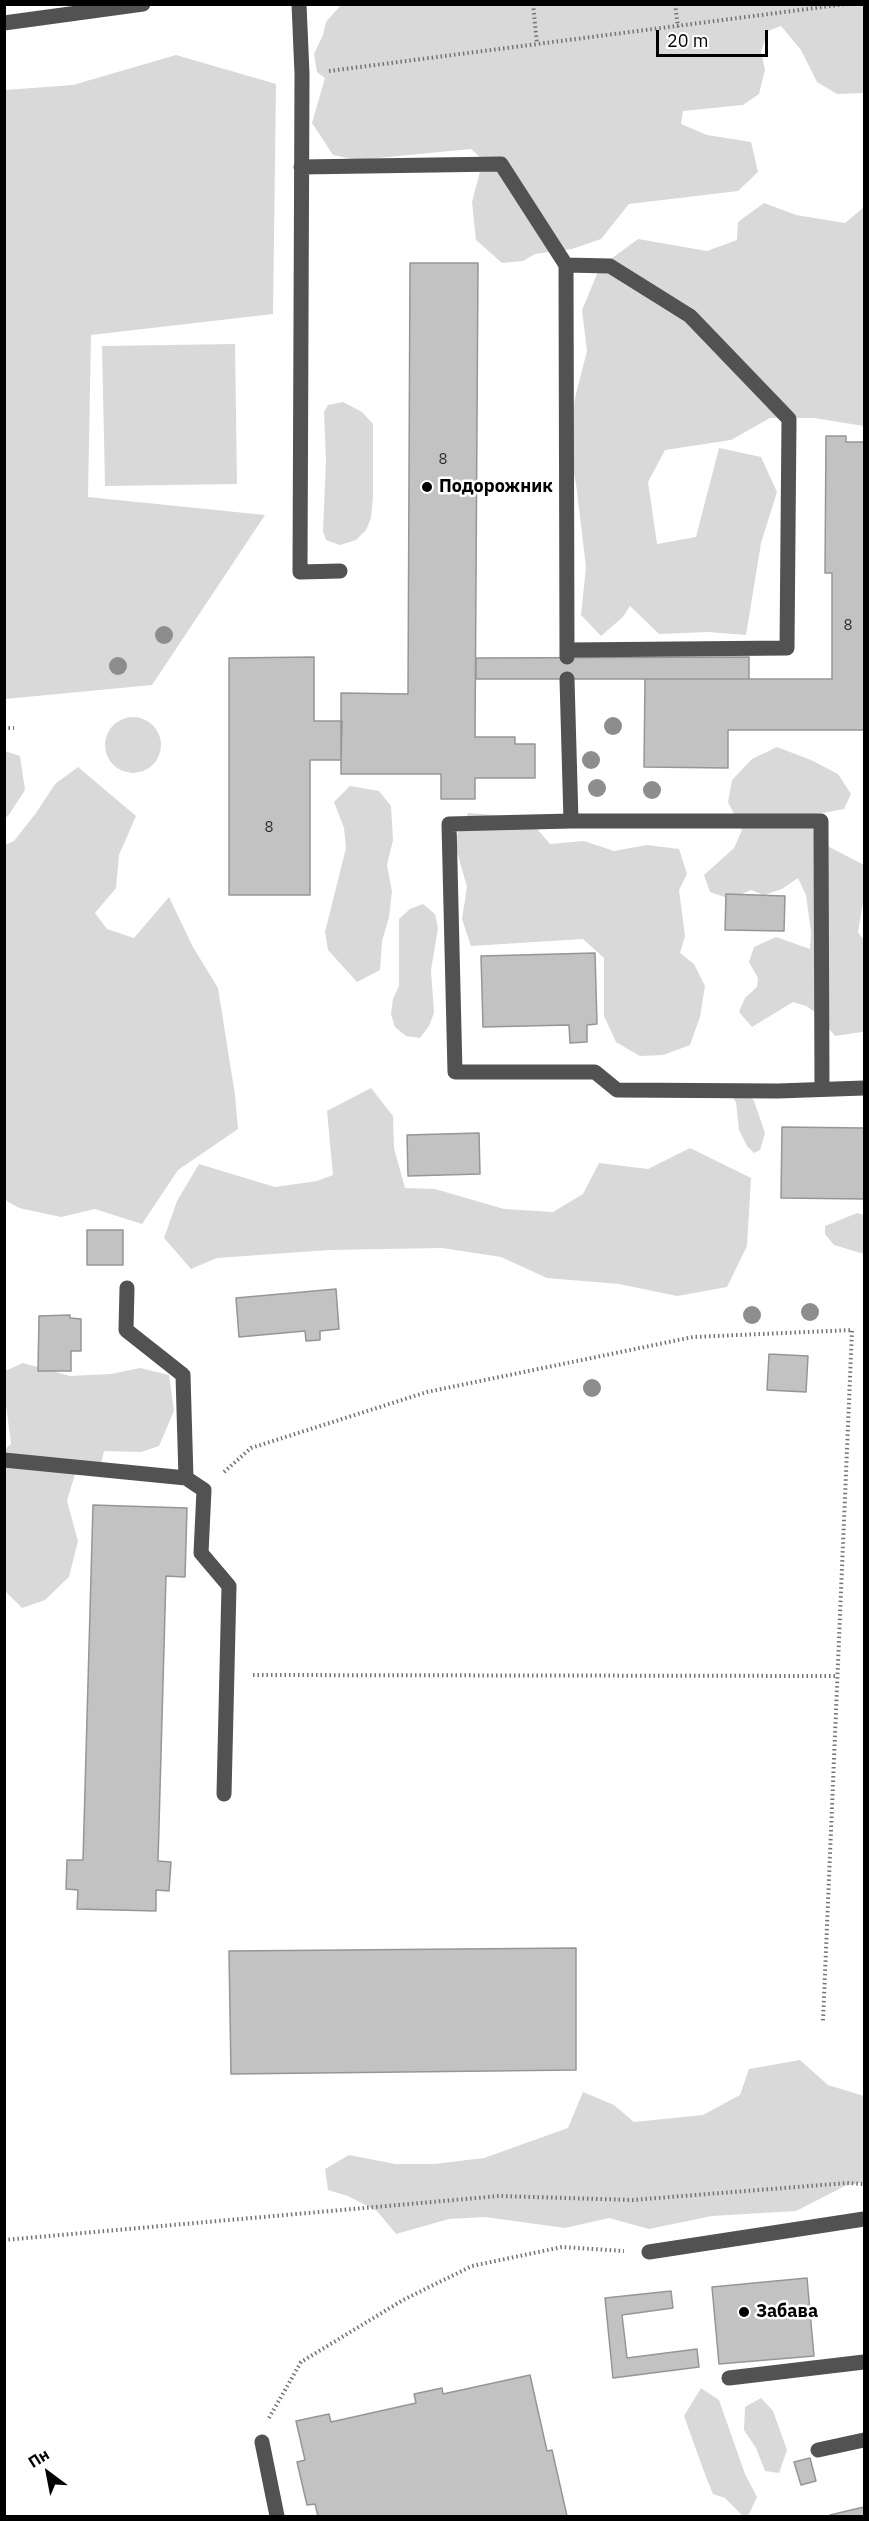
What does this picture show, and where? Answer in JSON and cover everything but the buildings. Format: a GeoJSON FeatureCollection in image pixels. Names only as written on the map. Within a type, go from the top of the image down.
{"type":"FeatureCollection","features":[{"type":"Feature","properties":{"kind":"street"},"geometry":{"type":"LineString","coordinates":[[4,22],[76,10],[143,4]]}},
{"type":"Feature","properties":{"kind":"street"},"geometry":{"type":"LineString","coordinates":[[299,4],[302,74],[300,572],[340,571]]}},
{"type":"Feature","properties":{"kind":"street"},"geometry":{"type":"LineString","coordinates":[[301,167],[501,164],[566,265],[567,654],[787,648],[789,419],[690,316],[610,266],[566,265]]}},
{"type":"Feature","properties":{"kind":"street"},"geometry":{"type":"LineString","coordinates":[[567,679],[571,821]]}},
{"type":"Feature","properties":{"kind":"street"},"geometry":{"type":"LineString","coordinates":[[822,1089],[820,821],[571,821],[449,824],[455,1072],[595,1072],[617,1090],[778,1091],[864,1088]]}},
{"type":"Feature","properties":{"kind":"street"},"geometry":{"type":"LineString","coordinates":[[127,1288],[126,1330],[183,1375],[186,1478]]}},
{"type":"Feature","properties":{"kind":"street"},"geometry":{"type":"LineString","coordinates":[[4,1460],[186,1478],[204,1490],[201,1553],[229,1586],[224,1794]]}},
{"type":"Feature","properties":{"kind":"street"},"geometry":{"type":"LineString","coordinates":[[649,2252],[864,2219]]}},
{"type":"Feature","properties":{"kind":"street"},"geometry":{"type":"LineString","coordinates":[[729,2378],[864,2362]]}},
{"type":"Feature","properties":{"kind":"street"},"geometry":{"type":"LineString","coordinates":[[818,2450],[864,2440]]}},
{"type":"Feature","properties":{"kind":"street"},"geometry":{"type":"LineString","coordinates":[[261,2442],[277,2517]]}},
{"type":"Feature","properties":{"kind":"path"},"geometry":{"type":"LineString","coordinates":[[533,4],[537,44]]}},
{"type":"Feature","properties":{"kind":"path"},"geometry":{"type":"LineString","coordinates":[[675,4],[678,27]]}},
{"type":"Feature","properties":{"kind":"path"},"geometry":{"type":"LineString","coordinates":[[302,74],[846,4]]}},
{"type":"Feature","properties":{"kind":"path"},"geometry":{"type":"LineString","coordinates":[[4,728],[14,728]]}},
{"type":"Feature","properties":{"kind":"path"},"geometry":{"type":"LineString","coordinates":[[204,1490],[251,1448],[428,1392],[693,1337],[852,1330],[823,2021]]}},
{"type":"Feature","properties":{"kind":"path"},"geometry":{"type":"LineString","coordinates":[[227,1674],[837,1676]]}},
{"type":"Feature","properties":{"kind":"path"},"geometry":{"type":"LineString","coordinates":[[4,2240],[499,2196],[632,2200],[847,2183],[864,2184]]}},
{"type":"Feature","properties":{"kind":"path"},"geometry":{"type":"LineString","coordinates":[[261,2442],[266,2424],[301,2362],[403,2300],[472,2266],[562,2247],[649,2252]]}},
{"type":"Feature","properties":{"kind":"shaded area"},"geometry":{"type":"Polygon","coordinates":[[[341,5],[864,5],[864,93],[837,94],[817,82],[801,50],[781,26],[768,31],[761,52],[765,70],[759,94],[743,105],[683,111],[681,124],[707,135],[751,142],[758,172],[738,191],[629,204],[601,239],[572,249],[535,254],[523,261],[502,263],[476,240],[472,202],[483,160],[471,149],[357,160],[333,155],[312,123],[325,78],[317,72],[314,54],[326,22],[341,5]]]}},
{"type":"Feature","properties":{"kind":"shaded area"},"geometry":{"type":"Polygon","coordinates":[[[176,55],[276,84],[273,314],[91,335],[88,497],[265,515],[152,685],[5,699],[5,90],[73,85],[176,55]]]}},
{"type":"Feature","properties":{"kind":"shaded area"},"geometry":{"type":"Polygon","coordinates":[[[764,203],[796,215],[845,223],[864,207],[864,426],[814,418],[770,418],[731,440],[665,450],[648,482],[657,544],[696,537],[719,448],[761,457],[777,492],[761,543],[746,635],[708,632],[659,634],[630,606],[623,617],[601,636],[581,615],[586,567],[576,484],[569,448],[575,398],[587,351],[582,310],[600,267],[638,239],[707,251],[737,240],[738,222],[764,203]]]}},
{"type":"Feature","properties":{"kind":"shaded area"},"geometry":{"type":"Polygon","coordinates":[[[235,344],[237,484],[105,486],[102,346],[235,344]]]}},
{"type":"Feature","properties":{"kind":"shaded area"},"geometry":{"type":"Polygon","coordinates":[[[343,402],[362,412],[373,424],[373,497],[371,518],[366,530],[356,540],[340,545],[326,540],[323,531],[326,461],[324,412],[328,405],[343,402]]]}},
{"type":"Feature","properties":{"kind":"shaded area"},"geometry":{"type":"Polygon","coordinates":[[[133,717],[144,719],[153,725],[159,734],[161,745],[159,756],[153,765],[144,771],[133,773],[122,771],[113,765],[107,756],[105,745],[107,734],[113,725],[122,719],[133,717]]]}},
{"type":"Feature","properties":{"kind":"shaded area"},"geometry":{"type":"Polygon","coordinates":[[[777,747],[811,760],[838,774],[851,794],[844,809],[812,815],[816,840],[864,865],[864,897],[858,932],[864,940],[864,1030],[862,1032],[835,1036],[815,1012],[793,1002],[752,1027],[739,1012],[745,998],[757,987],[758,978],[749,962],[754,947],[776,937],[810,949],[811,932],[806,895],[798,878],[782,889],[764,895],[751,890],[730,899],[710,892],[704,875],[734,848],[742,830],[728,802],[732,780],[752,759],[777,747]]]}},
{"type":"Feature","properties":{"kind":"shaded area"},"geometry":{"type":"Polygon","coordinates":[[[5,751],[20,756],[25,790],[5,818],[5,751]]]}},
{"type":"Feature","properties":{"kind":"shaded area"},"geometry":{"type":"Polygon","coordinates":[[[78,767],[136,816],[119,855],[116,888],[95,913],[107,929],[134,938],[169,897],[193,947],[218,988],[235,1095],[238,1129],[178,1170],[142,1224],[95,1209],[61,1217],[19,1208],[5,1200],[5,845],[14,841],[55,784],[78,767]]]}},
{"type":"Feature","properties":{"kind":"shaded area"},"geometry":{"type":"Polygon","coordinates":[[[350,786],[379,791],[391,806],[393,840],[387,865],[392,892],[389,917],[382,941],[380,970],[357,982],[328,950],[325,932],[346,848],[344,828],[334,802],[350,786]]]}},
{"type":"Feature","properties":{"kind":"shaded area"},"geometry":{"type":"Polygon","coordinates":[[[468,813],[519,817],[533,824],[550,844],[584,841],[614,851],[647,845],[679,849],[687,874],[679,890],[685,936],[680,953],[694,964],[705,986],[700,1017],[690,1045],[663,1055],[640,1056],[616,1042],[604,1016],[604,958],[583,939],[471,946],[462,919],[467,887],[454,841],[468,813]]]}},
{"type":"Feature","properties":{"kind":"shaded area"},"geometry":{"type":"Polygon","coordinates":[[[423,904],[435,914],[438,928],[431,970],[434,1013],[429,1026],[420,1038],[406,1036],[395,1027],[391,1014],[393,999],[399,986],[399,919],[410,909],[423,904]]]}},
{"type":"Feature","properties":{"kind":"shaded area"},"geometry":{"type":"Polygon","coordinates":[[[371,1088],[393,1116],[394,1148],[405,1188],[435,1189],[504,1209],[553,1212],[583,1194],[599,1163],[648,1169],[690,1148],[751,1178],[747,1246],[727,1287],[677,1296],[619,1284],[547,1278],[501,1257],[442,1248],[329,1250],[217,1258],[191,1269],[164,1238],[177,1201],[199,1164],[275,1187],[317,1181],[333,1175],[327,1111],[371,1088]]]}},
{"type":"Feature","properties":{"kind":"shaded area"},"geometry":{"type":"Polygon","coordinates":[[[730,1095],[750,1096],[754,1101],[765,1133],[760,1150],[754,1153],[747,1146],[739,1130],[736,1102],[730,1095]]]}},
{"type":"Feature","properties":{"kind":"shaded area"},"geometry":{"type":"Polygon","coordinates":[[[857,1213],[864,1215],[864,1254],[834,1245],[825,1234],[825,1226],[857,1213]]]}},
{"type":"Feature","properties":{"kind":"shaded area"},"geometry":{"type":"Polygon","coordinates":[[[23,1363],[70,1376],[111,1374],[140,1368],[169,1375],[174,1411],[159,1446],[141,1452],[104,1451],[99,1473],[75,1474],[67,1501],[78,1541],[69,1577],[45,1600],[22,1608],[5,1591],[4,1450],[11,1444],[5,1397],[5,1371],[23,1363]]]}},
{"type":"Feature","properties":{"kind":"shaded area"},"geometry":{"type":"Polygon","coordinates":[[[800,2060],[828,2085],[864,2096],[864,2182],[845,2186],[796,2211],[712,2216],[649,2229],[609,2218],[565,2228],[485,2217],[449,2219],[396,2234],[377,2211],[348,2196],[328,2190],[325,2169],[349,2155],[395,2164],[434,2164],[484,2158],[568,2128],[583,2092],[614,2105],[634,2122],[703,2115],[740,2095],[749,2069],[800,2060]]]}},
{"type":"Feature","properties":{"kind":"shaded area"},"geometry":{"type":"Polygon","coordinates":[[[701,2388],[719,2400],[745,2474],[757,2497],[748,2516],[743,2516],[725,2498],[713,2494],[706,2477],[684,2416],[701,2388]]]}},
{"type":"Feature","properties":{"kind":"shaded area"},"geometry":{"type":"Polygon","coordinates":[[[761,2398],[773,2411],[787,2450],[779,2473],[765,2471],[756,2448],[744,2430],[745,2407],[761,2398]]]}},
{"type":"Feature","properties":{"kind":"place","name":"Подорожник"},"geometry":{"type":"Point","coordinates":[427,487]}},
{"type":"Feature","properties":{"kind":"place","name":"Забава"},"geometry":{"type":"Point","coordinates":[744,2312]}}]}
